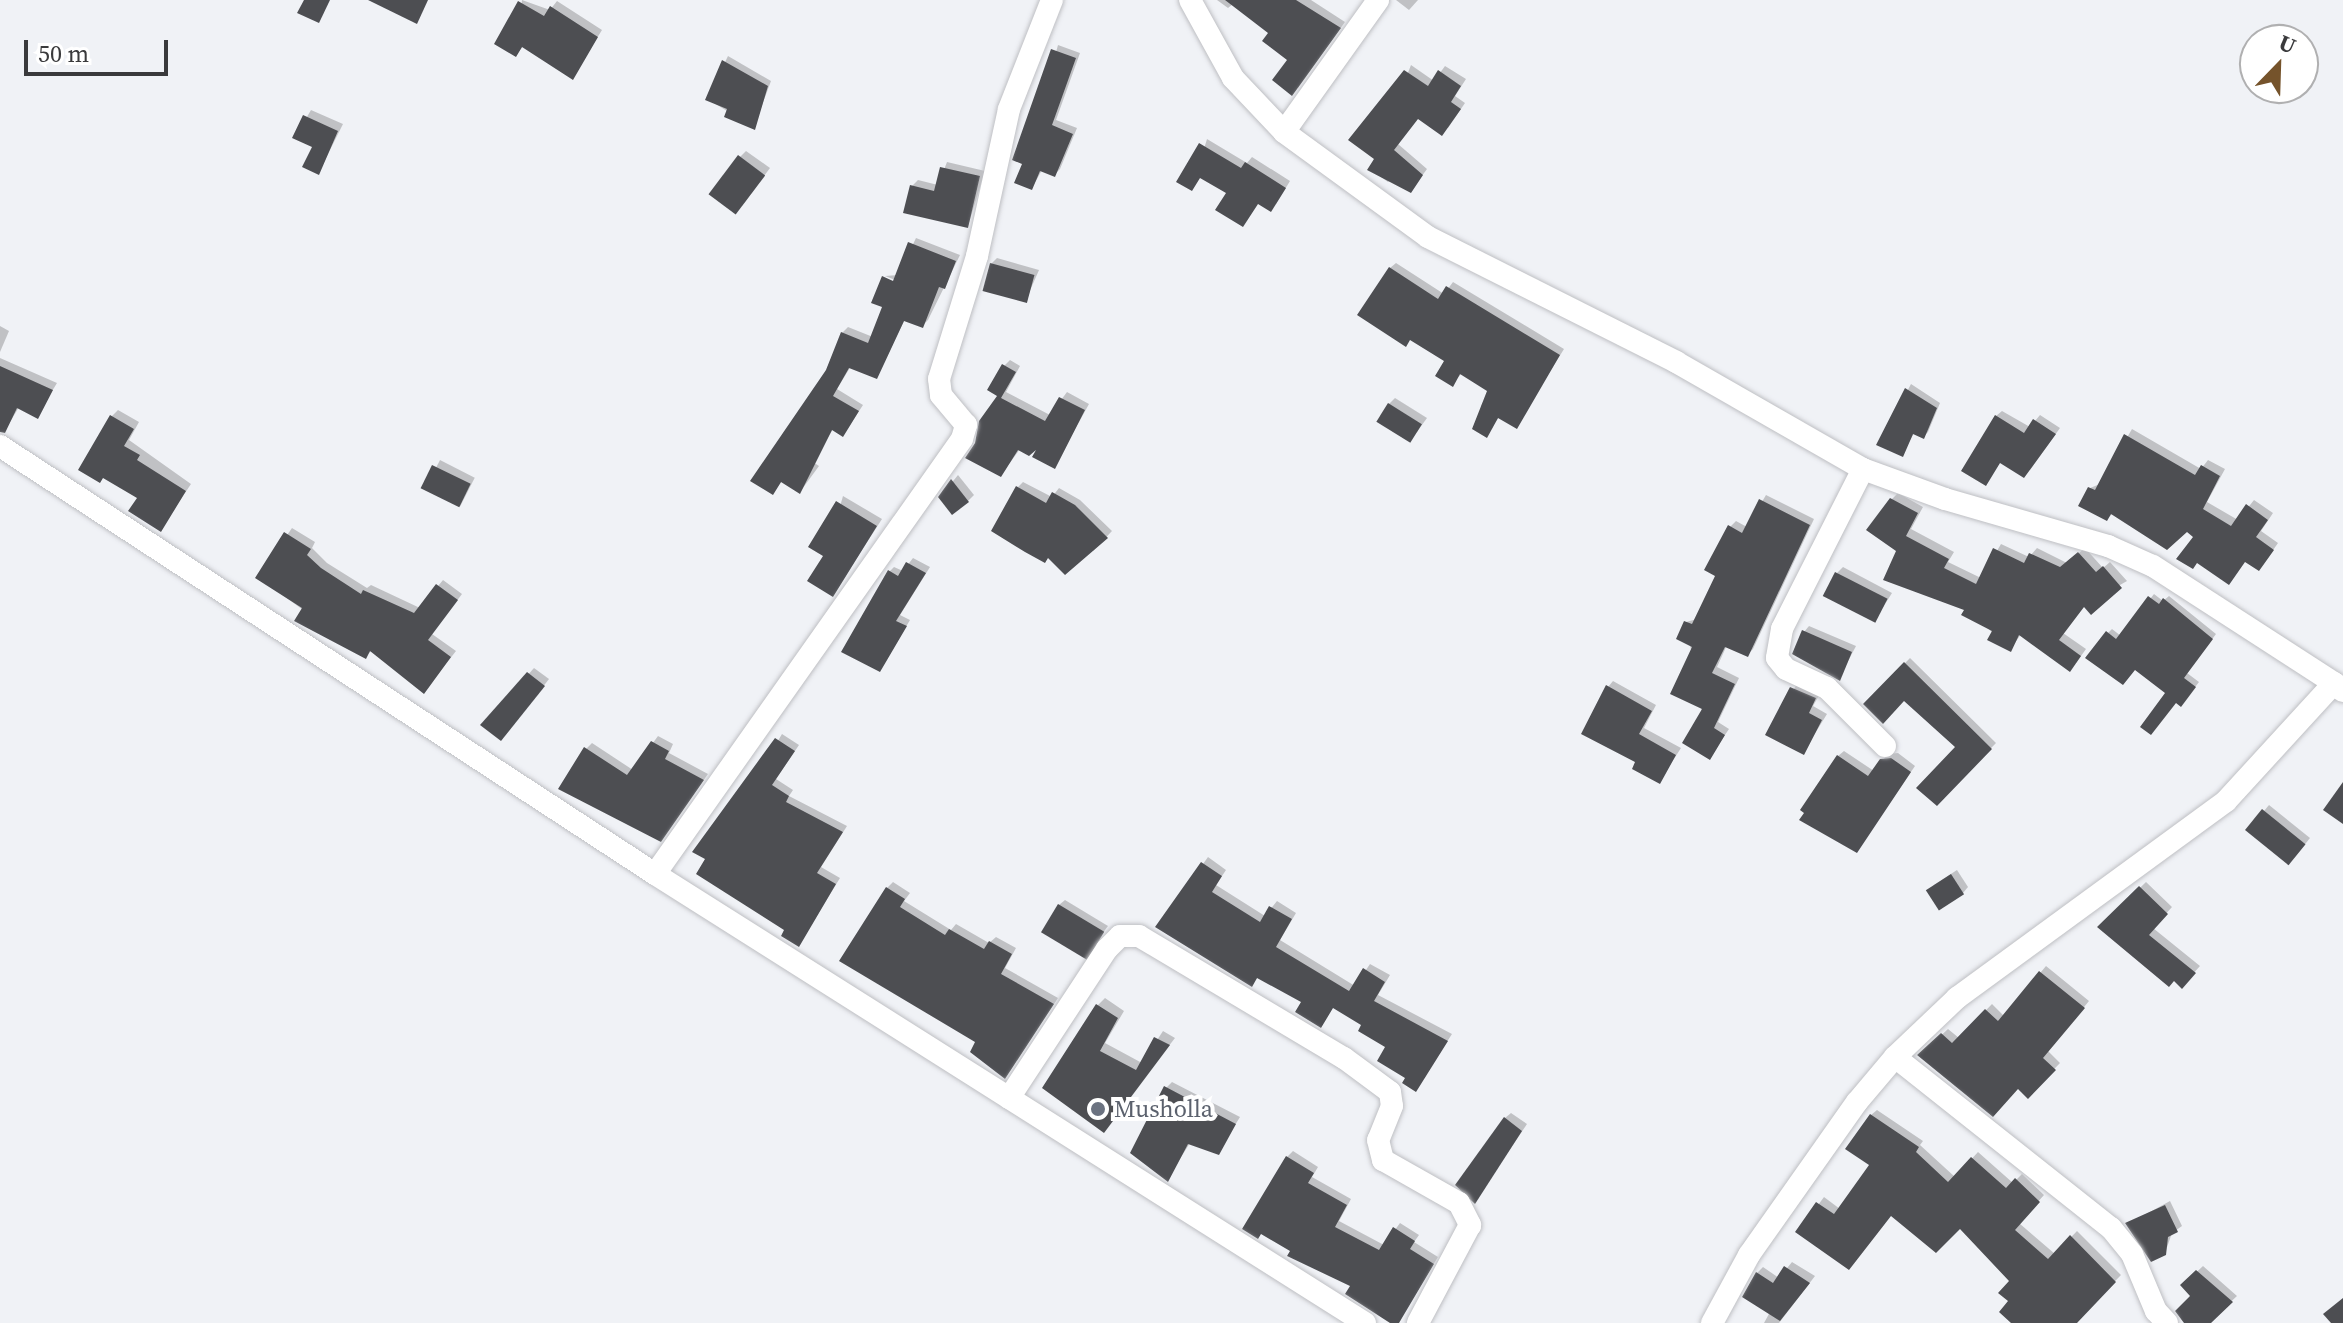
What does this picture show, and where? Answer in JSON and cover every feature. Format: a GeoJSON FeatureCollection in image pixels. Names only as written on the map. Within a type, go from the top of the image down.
{"type":"FeatureCollection","features":[{"type":"Feature","properties":{"kind":"street"},"geometry":{"type":"LineString","coordinates":[[655,874],[962,439],[966,425],[941,395],[939,379],[977,256],[1009,109],[1052,0]]}},
{"type":"Feature","properties":{"kind":"street"},"geometry":{"type":"LineString","coordinates":[[1190,0],[1233,78],[1284,132],[1428,237],[1676,362],[1863,469],[1945,499],[2108,546],[2153,566],[2338,687],[2226,801],[1957,998],[1895,1057],[1857,1102],[1749,1255],[1712,1323]]}},
{"type":"Feature","properties":{"kind":"street"},"geometry":{"type":"LineString","coordinates":[[1284,132],[1378,0]]}},
{"type":"Feature","properties":{"kind":"street"},"geometry":{"type":"LineString","coordinates":[[0,446],[655,874],[1365,1323]]}},
{"type":"Feature","properties":{"kind":"street"},"geometry":{"type":"LineString","coordinates":[[1863,469],[1782,629],[1777,658],[1786,669],[1827,688],[1885,746]]}},
{"type":"Feature","properties":{"kind":"street"},"geometry":{"type":"LineString","coordinates":[[1009,1098],[1107,949],[1120,936],[1139,936],[1344,1058],[1390,1092],[1392,1106],[1378,1140],[1383,1160],[1459,1203],[1470,1225],[1418,1323]]}},
{"type":"Feature","properties":{"kind":"street"},"geometry":{"type":"LineString","coordinates":[[1895,1057],[2111,1228],[2132,1254],[2156,1311],[2167,1323]]}},
{"type":"Feature","properties":{"kind":"building"},"geometry":{"type":"Polygon","coordinates":[[[304,0],[330,0],[319,23],[297,13],[304,0]]]}},
{"type":"Feature","properties":{"kind":"building"},"geometry":{"type":"Polygon","coordinates":[[[368,0],[428,0],[417,24],[368,0]]]}},
{"type":"Feature","properties":{"kind":"building"},"geometry":{"type":"Polygon","coordinates":[[[1225,0],[1296,0],[1341,28],[1292,96],[1272,80],[1287,60],[1262,41],[1268,33],[1225,0]]]}},
{"type":"Feature","properties":{"kind":"building"},"geometry":{"type":"Polygon","coordinates":[[[518,1],[544,16],[550,6],[598,37],[573,80],[522,47],[516,57],[494,44],[518,1]]]}},
{"type":"Feature","properties":{"kind":"building"},"geometry":{"type":"Polygon","coordinates":[[[1051,49],[1076,58],[1052,125],[1073,134],[1055,177],[1040,171],[1032,190],[1014,183],[1022,164],[1012,160],[1051,49]]]}},
{"type":"Feature","properties":{"kind":"building"},"geometry":{"type":"Polygon","coordinates":[[[722,60],[768,86],[755,130],[724,117],[727,109],[705,100],[722,60]]]}},
{"type":"Feature","properties":{"kind":"building"},"geometry":{"type":"Polygon","coordinates":[[[1404,70],[1428,86],[1438,70],[1461,86],[1451,102],[1461,109],[1442,136],[1418,119],[1394,150],[1423,175],[1411,193],[1367,170],[1374,159],[1348,140],[1404,70]]]}},
{"type":"Feature","properties":{"kind":"building"},"geometry":{"type":"Polygon","coordinates":[[[303,115],[338,131],[319,175],[302,167],[312,147],[292,138],[303,115]]]}},
{"type":"Feature","properties":{"kind":"building"},"geometry":{"type":"Polygon","coordinates":[[[1199,143],[1241,168],[1245,162],[1286,188],[1271,212],[1258,204],[1243,227],[1215,210],[1226,193],[1200,178],[1192,191],[1176,182],[1199,143]]]}},
{"type":"Feature","properties":{"kind":"building"},"geometry":{"type":"Polygon","coordinates":[[[738,155],[765,175],[736,215],[709,194],[738,155]]]}},
{"type":"Feature","properties":{"kind":"building"},"geometry":{"type":"Polygon","coordinates":[[[940,167],[980,176],[968,228],[903,213],[910,185],[934,191],[940,167]]]}},
{"type":"Feature","properties":{"kind":"building"},"geometry":{"type":"Polygon","coordinates":[[[908,242],[956,261],[945,289],[939,287],[923,328],[904,321],[877,379],[849,368],[833,396],[859,411],[843,437],[832,430],[800,494],[781,482],[773,495],[750,481],[826,370],[841,332],[868,343],[882,307],[871,303],[882,276],[893,281],[908,242]]]}},
{"type":"Feature","properties":{"kind":"building"},"geometry":{"type":"Polygon","coordinates":[[[990,263],[1034,275],[1027,303],[982,291],[990,263]]]}},
{"type":"Feature","properties":{"kind":"building"},"geometry":{"type":"Polygon","coordinates":[[[1389,267],[1438,299],[1446,286],[1560,355],[1517,429],[1498,418],[1487,438],[1472,429],[1487,391],[1460,374],[1453,387],[1435,376],[1444,361],[1410,340],[1406,347],[1357,315],[1389,267]]]}},
{"type":"Feature","properties":{"kind":"building"},"geometry":{"type":"Polygon","coordinates":[[[1002,364],[1016,372],[1001,398],[1045,421],[1059,397],[1085,410],[1055,469],[1032,457],[1036,450],[1029,456],[1018,450],[1001,477],[965,458],[975,443],[979,421],[997,396],[987,390],[1002,364]]]}},
{"type":"Feature","properties":{"kind":"building"},"geometry":{"type":"Polygon","coordinates":[[[0,366],[53,390],[38,419],[17,408],[5,433],[0,432],[0,366]]]}},
{"type":"Feature","properties":{"kind":"building"},"geometry":{"type":"Polygon","coordinates":[[[1905,388],[1937,408],[1924,439],[1913,434],[1903,457],[1876,445],[1905,388]]]}},
{"type":"Feature","properties":{"kind":"building"},"geometry":{"type":"Polygon","coordinates":[[[1388,403],[1422,424],[1410,443],[1376,422],[1388,403]]]}},
{"type":"Feature","properties":{"kind":"building"},"geometry":{"type":"Polygon","coordinates":[[[110,415],[134,429],[124,446],[140,455],[137,460],[186,491],[161,532],[128,511],[137,498],[103,478],[100,483],[78,470],[110,415]]]}},
{"type":"Feature","properties":{"kind":"building"},"geometry":{"type":"Polygon","coordinates":[[[1995,415],[2024,433],[2033,419],[2056,434],[2024,478],[2000,463],[1986,486],[1961,471],[1995,415]]]}},
{"type":"Feature","properties":{"kind":"building"},"geometry":{"type":"Polygon","coordinates":[[[2124,434],[2195,475],[2201,465],[2220,476],[2203,509],[2231,526],[2246,504],[2268,520],[2256,537],[2274,550],[2259,571],[2245,562],[2229,585],[2197,563],[2193,569],[2176,559],[2193,537],[2187,532],[2167,550],[2111,514],[2107,521],[2078,506],[2088,487],[2095,490],[2124,434]]]}},
{"type":"Feature","properties":{"kind":"building"},"geometry":{"type":"Polygon","coordinates":[[[432,465],[471,484],[459,507],[421,488],[432,465]]]}},
{"type":"Feature","properties":{"kind":"building"},"geometry":{"type":"Polygon","coordinates":[[[951,479],[969,502],[952,515],[938,497],[951,479]]]}},
{"type":"Feature","properties":{"kind":"building"},"geometry":{"type":"Polygon","coordinates":[[[1016,486],[1046,503],[1052,492],[1075,505],[1108,538],[1065,575],[1048,558],[1045,563],[991,531],[1016,486]]]}},
{"type":"Feature","properties":{"kind":"building"},"geometry":{"type":"Polygon","coordinates":[[[1890,498],[1918,513],[1906,536],[1949,559],[1944,568],[1976,584],[1993,548],[2024,563],[2029,553],[2060,567],[2078,552],[2096,572],[2103,566],[2122,588],[2091,615],[2084,607],[2059,640],[2081,656],[2070,672],[2019,635],[2011,652],[1987,640],[1992,631],[1961,615],[1964,610],[1883,580],[1896,551],[1866,530],[1890,498]]]}},
{"type":"Feature","properties":{"kind":"building"},"geometry":{"type":"Polygon","coordinates":[[[1759,499],[1810,525],[1748,657],[1725,647],[1712,673],[1735,684],[1714,728],[1725,735],[1710,760],[1682,743],[1702,709],[1670,694],[1692,647],[1676,639],[1684,621],[1692,624],[1715,576],[1704,570],[1728,525],[1742,533],[1759,499]]]}},
{"type":"Feature","properties":{"kind":"building"},"geometry":{"type":"Polygon","coordinates":[[[836,501],[877,526],[833,597],[807,581],[823,556],[808,547],[836,501]]]}},
{"type":"Feature","properties":{"kind":"building"},"geometry":{"type":"Polygon","coordinates":[[[284,532],[311,549],[307,555],[321,568],[361,594],[363,590],[414,613],[436,584],[458,600],[428,640],[451,657],[424,694],[370,651],[366,659],[294,621],[302,608],[255,578],[284,532]]]}},
{"type":"Feature","properties":{"kind":"building"},"geometry":{"type":"Polygon","coordinates":[[[906,562],[926,573],[896,621],[907,626],[880,672],[841,652],[888,570],[898,576],[906,562]]]}},
{"type":"Feature","properties":{"kind":"building"},"geometry":{"type":"Polygon","coordinates":[[[1835,572],[1888,599],[1875,623],[1823,596],[1835,572]]]}},
{"type":"Feature","properties":{"kind":"building"},"geometry":{"type":"Polygon","coordinates":[[[2148,596],[2159,604],[2163,598],[2213,639],[2184,678],[2196,687],[2181,707],[2176,703],[2151,735],[2140,727],[2165,693],[2135,670],[2123,685],[2085,658],[2106,631],[2116,639],[2148,596]]]}},
{"type":"Feature","properties":{"kind":"building"},"geometry":{"type":"Polygon","coordinates":[[[1802,630],[1852,652],[1840,681],[1792,654],[1802,630]]]}},
{"type":"Feature","properties":{"kind":"building"},"geometry":{"type":"Polygon","coordinates":[[[1904,662],[1992,749],[1937,806],[1916,788],[1955,747],[1904,701],[1883,724],[1863,704],[1904,662]]]}},
{"type":"Feature","properties":{"kind":"building"},"geometry":{"type":"Polygon","coordinates":[[[527,672],[545,686],[501,741],[480,725],[527,672]]]}},
{"type":"Feature","properties":{"kind":"building"},"geometry":{"type":"Polygon","coordinates":[[[1606,685],[1652,711],[1639,734],[1676,755],[1660,784],[1632,769],[1635,762],[1581,734],[1606,685]]]}},
{"type":"Feature","properties":{"kind":"building"},"geometry":{"type":"Polygon","coordinates":[[[1790,687],[1816,698],[1809,713],[1822,720],[1804,755],[1765,735],[1790,687]]]}},
{"type":"Feature","properties":{"kind":"building"},"geometry":{"type":"Polygon","coordinates":[[[775,738],[795,751],[772,785],[789,796],[786,802],[843,832],[817,873],[836,884],[799,947],[781,936],[784,930],[696,874],[705,859],[692,852],[775,738]]]}},
{"type":"Feature","properties":{"kind":"building"},"geometry":{"type":"Polygon","coordinates":[[[651,741],[669,751],[665,759],[704,780],[661,842],[558,789],[584,747],[627,775],[651,741]]]}},
{"type":"Feature","properties":{"kind":"building"},"geometry":{"type":"Polygon","coordinates":[[[1837,755],[1868,776],[1880,759],[1891,758],[1911,772],[1857,853],[1799,820],[1804,813],[1800,810],[1837,755]]]}},
{"type":"Feature","properties":{"kind":"building"},"geometry":{"type":"Polygon","coordinates":[[[2343,782],[2343,824],[2323,810],[2343,782]]]}},
{"type":"Feature","properties":{"kind":"building"},"geometry":{"type":"Polygon","coordinates":[[[2262,809],[2306,844],[2289,865],[2245,830],[2262,809]]]}},
{"type":"Feature","properties":{"kind":"building"},"geometry":{"type":"Polygon","coordinates":[[[1201,862],[1222,876],[1212,892],[1260,922],[1269,906],[1292,919],[1276,947],[1349,991],[1363,968],[1385,982],[1374,1001],[1448,1041],[1416,1092],[1402,1083],[1405,1078],[1377,1061],[1385,1047],[1358,1031],[1361,1025],[1333,1008],[1321,1028],[1295,1012],[1301,1002],[1257,978],[1252,987],[1155,927],[1201,862]]]}},
{"type":"Feature","properties":{"kind":"building"},"geometry":{"type":"Polygon","coordinates":[[[1951,874],[1964,894],[1939,910],[1926,890],[1951,874]]]}},
{"type":"Feature","properties":{"kind":"building"},"geometry":{"type":"Polygon","coordinates":[[[2139,886],[2168,914],[2149,935],[2196,973],[2182,989],[2174,981],[2169,987],[2097,927],[2139,886]]]}},
{"type":"Feature","properties":{"kind":"building"},"geometry":{"type":"Polygon","coordinates":[[[886,887],[905,899],[900,907],[945,935],[949,929],[984,949],[989,941],[1012,954],[1001,974],[1054,1004],[1005,1079],[970,1052],[975,1042],[839,961],[886,887]]]}},
{"type":"Feature","properties":{"kind":"building"},"geometry":{"type":"Polygon","coordinates":[[[1058,904],[1104,932],[1087,960],[1041,932],[1058,904]]]}},
{"type":"Feature","properties":{"kind":"building"},"geometry":{"type":"Polygon","coordinates":[[[2039,971],[2085,1008],[2043,1058],[2056,1070],[2028,1099],[2018,1089],[1993,1117],[1917,1055],[1941,1033],[1952,1043],[1985,1009],[1998,1021],[2039,971]]]}},
{"type":"Feature","properties":{"kind":"building"},"geometry":{"type":"Polygon","coordinates":[[[1096,1004],[1118,1018],[1100,1051],[1136,1070],[1154,1037],[1170,1045],[1104,1133],[1042,1088],[1096,1004]]]}},
{"type":"Feature","properties":{"kind":"building"},"geometry":{"type":"Polygon","coordinates":[[[1164,1086],[1236,1124],[1219,1155],[1188,1144],[1168,1182],[1130,1153],[1164,1086]]]}},
{"type":"Feature","properties":{"kind":"building"},"geometry":{"type":"Polygon","coordinates":[[[1870,1114],[1919,1147],[1916,1152],[1948,1182],[1971,1157],[2006,1188],[2015,1178],[2040,1202],[2015,1230],[2048,1259],[2070,1235],[2116,1282],[2077,1323],[2011,1323],[1999,1312],[2008,1301],[1998,1293],[2009,1281],[1960,1229],[1936,1253],[1891,1216],[1849,1270],[1795,1232],[1816,1202],[1834,1214],[1869,1165],[1845,1149],[1870,1114]]]}},
{"type":"Feature","properties":{"kind":"building"},"geometry":{"type":"Polygon","coordinates":[[[1504,1117],[1522,1131],[1475,1204],[1455,1185],[1504,1117]]]}},
{"type":"Feature","properties":{"kind":"building"},"geometry":{"type":"Polygon","coordinates":[[[1286,1156],[1314,1173],[1308,1183],[1347,1205],[1335,1227],[1379,1250],[1393,1227],[1415,1241],[1410,1249],[1434,1264],[1399,1323],[1390,1323],[1345,1294],[1350,1286],[1287,1256],[1290,1251],[1261,1234],[1258,1239],[1242,1229],[1286,1156]]]}},
{"type":"Feature","properties":{"kind":"building"},"geometry":{"type":"Polygon","coordinates":[[[2165,1205],[2178,1232],[2168,1237],[2166,1255],[2151,1262],[2125,1223],[2165,1205]]]}},
{"type":"Feature","properties":{"kind":"building"},"geometry":{"type":"Polygon","coordinates":[[[1784,1266],[1810,1283],[1780,1321],[1742,1297],[1756,1272],[1773,1283],[1784,1266]]]}},
{"type":"Feature","properties":{"kind":"building"},"geometry":{"type":"Polygon","coordinates":[[[2196,1270],[2233,1302],[2211,1323],[2184,1323],[2175,1311],[2190,1296],[2180,1285],[2196,1270]]]}},
{"type":"Feature","properties":{"kind":"building"},"geometry":{"type":"Polygon","coordinates":[[[2343,1298],[2343,1323],[2331,1323],[2323,1314],[2343,1298]]]}},
{"type":"Feature","properties":{"kind":"place","name":"Musholla"},"geometry":{"type":"Point","coordinates":[1098,1109]}}]}
